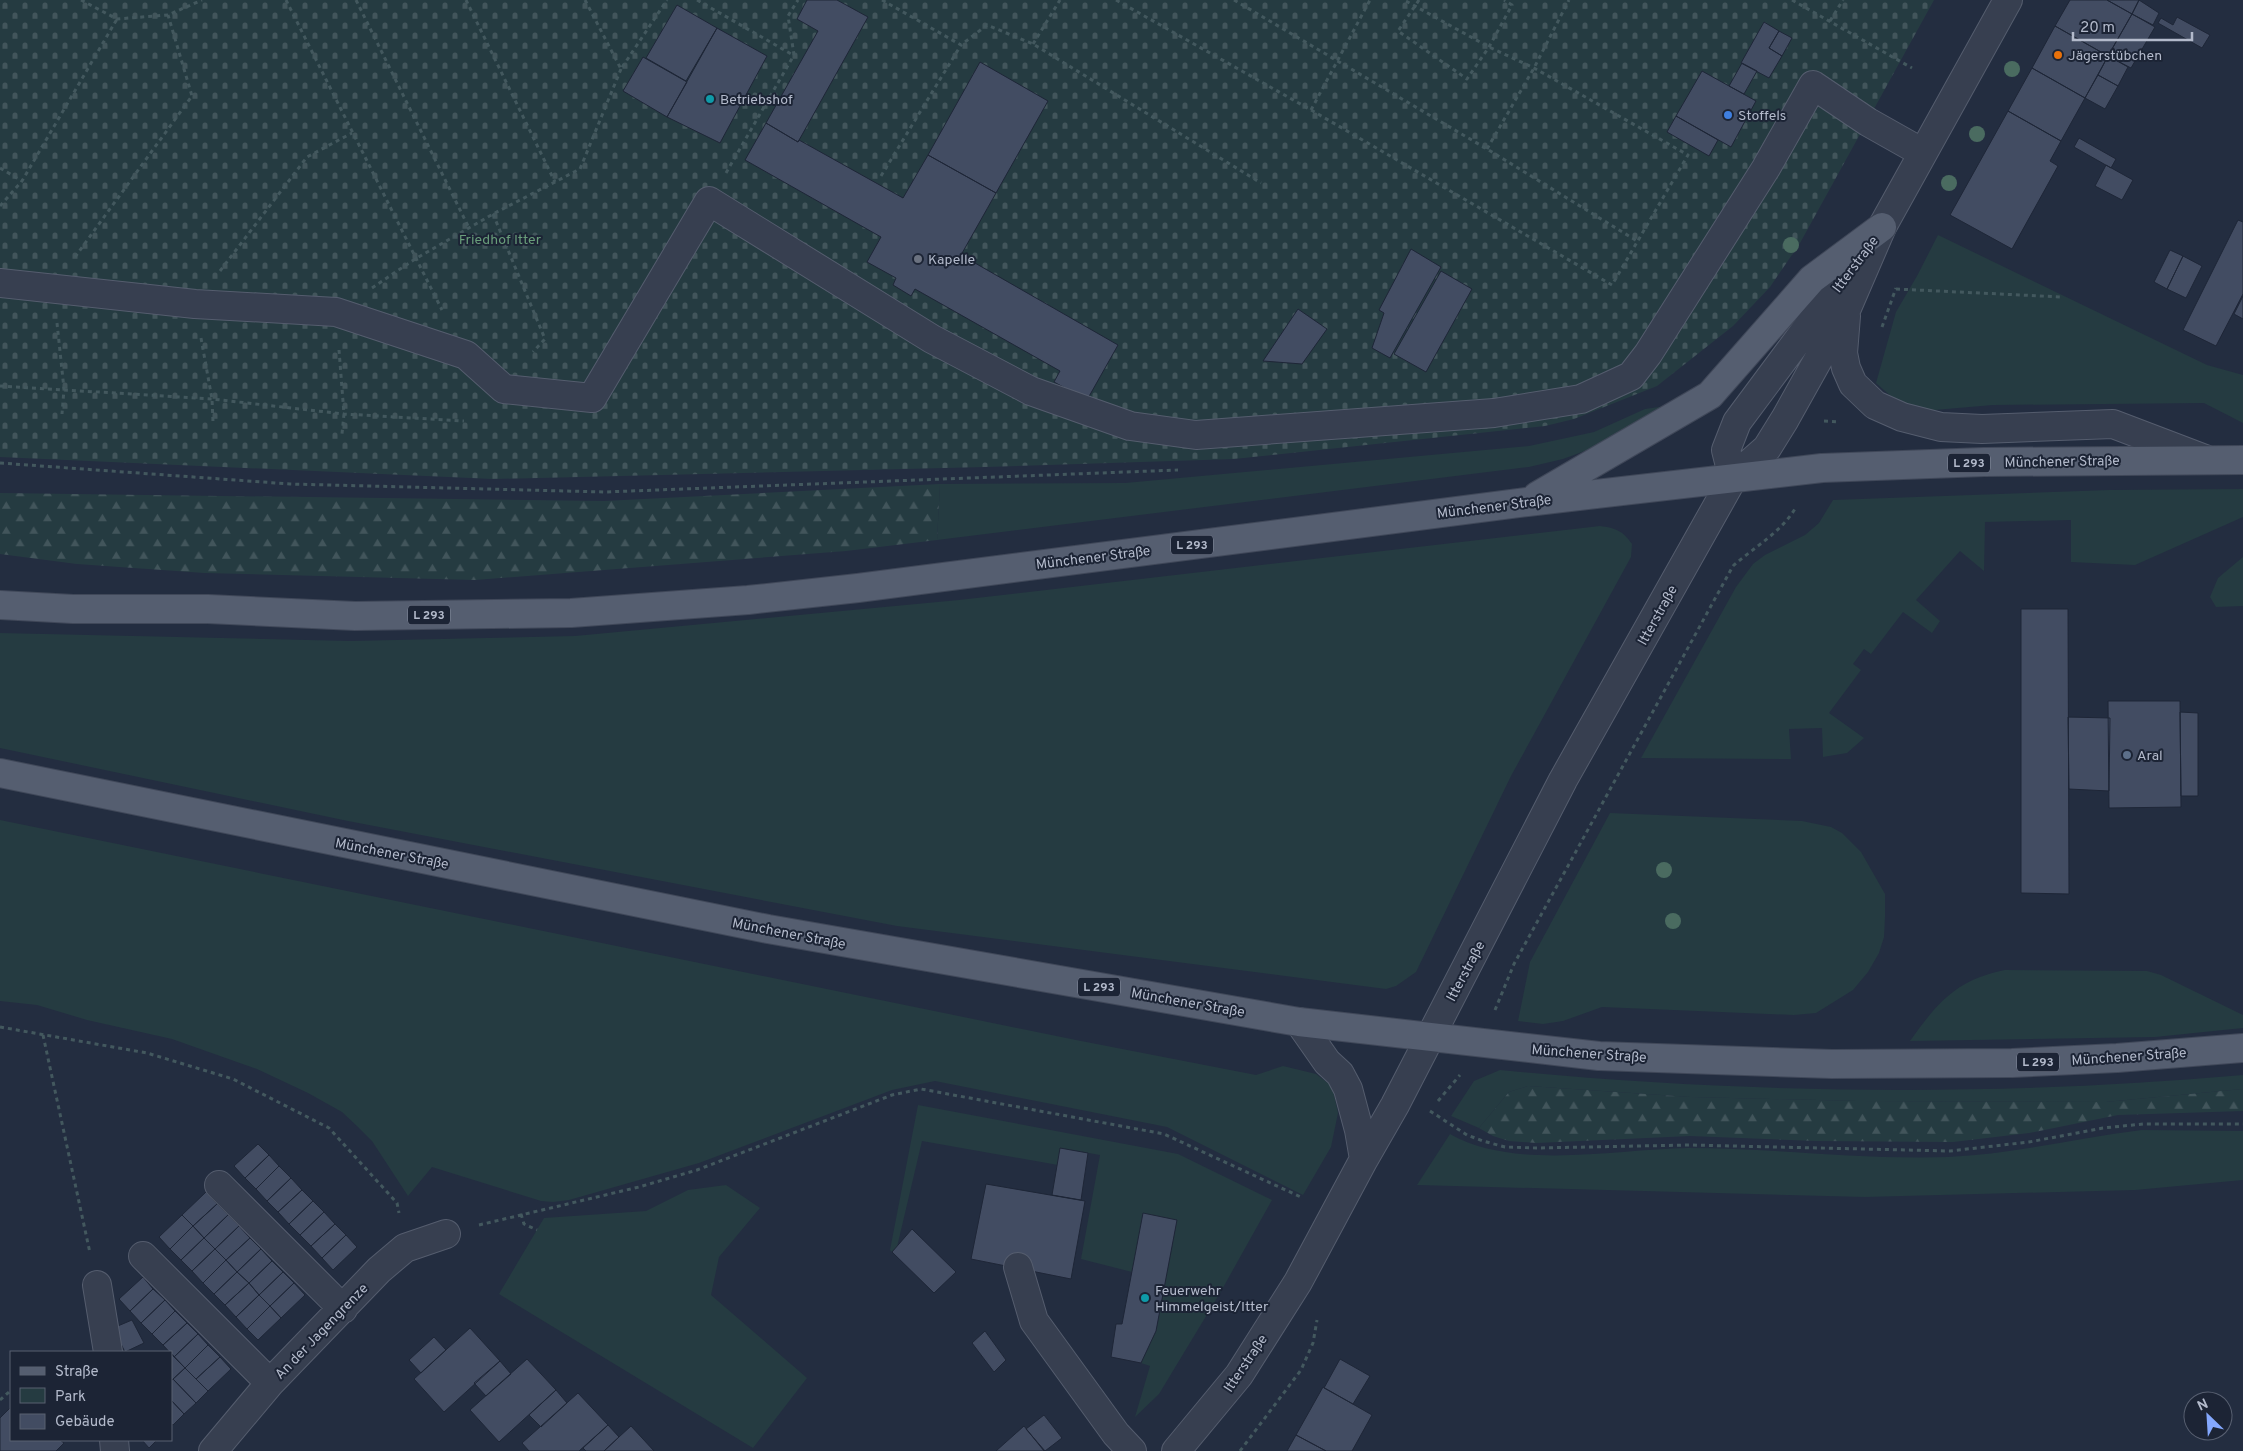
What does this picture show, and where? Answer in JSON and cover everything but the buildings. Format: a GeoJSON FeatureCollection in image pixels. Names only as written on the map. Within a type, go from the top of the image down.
{"type":"FeatureCollection","features":[{"type":"Feature","properties":{"kind":"main road"},"geometry":{"type":"LineString","coordinates":[[1527,502],[1710,395],[1812,280],[1882,227]]}},
{"type":"Feature","properties":{"kind":"main road","name":"Münchener Straße"},"geometry":{"type":"LineString","coordinates":[[0,605],[73,609],[208,609],[355,616],[571,613],[748,600],[858,588],[1527,502],[1822,468],[1984,462],[2243,460]]}},
{"type":"Feature","properties":{"kind":"main road","name":"Münchener Straße"},"geometry":{"type":"LineString","coordinates":[[0,773],[768,929],[1299,1022],[1599,1056],[1832,1064],[2012,1063],[2117,1058],[2243,1048]]}},
{"type":"Feature","properties":{"kind":"street","name":"Itterstraße"},"geometry":{"type":"LineString","coordinates":[[1176,1451],[1239,1376],[1298,1282],[1398,1099],[1563,780],[1733,478],[1767,448],[1847,308],[1882,227],[2008,0]]}},
{"type":"Feature","properties":{"kind":"street"},"geometry":{"type":"LineString","coordinates":[[0,283],[53,287],[195,304],[336,312],[466,355],[504,389],[592,398],[710,201],[932,339],[1031,391],[1130,426],[1196,435],[1494,413],[1581,400],[1631,376],[1648,354],[1766,168],[1813,85],[1868,122],[1923,153]]}},
{"type":"Feature","properties":{"kind":"street","name":"Itterstraße"},"geometry":{"type":"LineString","coordinates":[[1733,478],[1726,450],[1737,422],[1882,227]]}},
{"type":"Feature","properties":{"kind":"street"},"geometry":{"type":"LineString","coordinates":[[1847,308],[1843,353],[1846,368],[1858,390],[1875,405],[1902,417],[1941,427],[1982,429],[2114,424],[2205,459]]}},
{"type":"Feature","properties":{"kind":"street"},"geometry":{"type":"LineString","coordinates":[[1299,1022],[1327,1062],[1340,1074],[1348,1089],[1359,1130],[1364,1159]]}},
{"type":"Feature","properties":{"kind":"street"},"geometry":{"type":"LineString","coordinates":[[219,1185],[342,1310]]}},
{"type":"Feature","properties":{"kind":"street","name":"An der Jagengrenze"},"geometry":{"type":"LineString","coordinates":[[213,1451],[270,1383],[379,1270],[405,1248],[446,1234]]}},
{"type":"Feature","properties":{"kind":"street"},"geometry":{"type":"LineString","coordinates":[[143,1256],[270,1383]]}},
{"type":"Feature","properties":{"kind":"street"},"geometry":{"type":"LineString","coordinates":[[1018,1267],[1034,1321],[1116,1434],[1132,1451]]}},
{"type":"Feature","properties":{"kind":"street"},"geometry":{"type":"LineString","coordinates":[[97,1285],[108,1351]]}},
{"type":"Feature","properties":{"kind":"path"},"geometry":{"type":"LineString","coordinates":[[81,0],[117,19],[168,15],[202,0]]}},
{"type":"Feature","properties":{"kind":"path"},"geometry":{"type":"LineString","coordinates":[[286,0],[415,259],[466,355]]}},
{"type":"Feature","properties":{"kind":"path"},"geometry":{"type":"LineString","coordinates":[[356,0],[469,228]]}},
{"type":"Feature","properties":{"kind":"path"},"geometry":{"type":"LineString","coordinates":[[466,0],[555,182]]}},
{"type":"Feature","properties":{"kind":"path"},"geometry":{"type":"LineString","coordinates":[[585,0],[621,70]]}},
{"type":"Feature","properties":{"kind":"path"},"geometry":{"type":"LineString","coordinates":[[342,434],[344,414],[336,312],[415,259],[493,214],[580,169],[621,70],[667,0]]}},
{"type":"Feature","properties":{"kind":"path"},"geometry":{"type":"LineString","coordinates":[[697,0],[794,55]]}},
{"type":"Feature","properties":{"kind":"path"},"geometry":{"type":"LineString","coordinates":[[710,201],[794,55],[788,16],[798,0]]}},
{"type":"Feature","properties":{"kind":"path"},"geometry":{"type":"LineString","coordinates":[[882,0],[961,44]]}},
{"type":"Feature","properties":{"kind":"path"},"geometry":{"type":"LineString","coordinates":[[1033,44],[1060,0]]}},
{"type":"Feature","properties":{"kind":"path"},"geometry":{"type":"LineString","coordinates":[[1116,0],[1311,110],[1612,285],[1688,155],[1534,68],[1489,47],[1404,0]]}},
{"type":"Feature","properties":{"kind":"path"},"geometry":{"type":"LineString","coordinates":[[1234,0],[1336,62],[1487,149],[1637,241]]}},
{"type":"Feature","properties":{"kind":"path"},"geometry":{"type":"LineString","coordinates":[[1311,110],[1370,0]]}},
{"type":"Feature","properties":{"kind":"path"},"geometry":{"type":"LineString","coordinates":[[1419,0],[1398,32],[1467,79],[1489,47],[1512,5],[1504,0]]}},
{"type":"Feature","properties":{"kind":"path"},"geometry":{"type":"LineString","coordinates":[[1487,149],[1534,68],[1569,0]]}},
{"type":"Feature","properties":{"kind":"path"},"geometry":{"type":"LineString","coordinates":[[1792,0],[1912,68]]}},
{"type":"Feature","properties":{"kind":"path"},"geometry":{"type":"LineString","coordinates":[[1830,21],[1843,0]]}},
{"type":"Feature","properties":{"kind":"path"},"geometry":{"type":"LineString","coordinates":[[62,414],[64,389],[53,287],[192,96],[168,15]]}},
{"type":"Feature","properties":{"kind":"path"},"geometry":{"type":"LineString","coordinates":[[0,206],[22,181],[117,19]]}},
{"type":"Feature","properties":{"kind":"path"},"geometry":{"type":"LineString","coordinates":[[881,176],[961,44],[987,25],[1033,44],[1262,183]]}},
{"type":"Feature","properties":{"kind":"path"},"geometry":{"type":"LineString","coordinates":[[213,422],[212,399],[195,304],[307,157],[352,134]]}},
{"type":"Feature","properties":{"kind":"path"},"geometry":{"type":"LineString","coordinates":[[0,168],[22,181]]}},
{"type":"Feature","properties":{"kind":"path"},"geometry":{"type":"LineString","coordinates":[[493,214],[545,339],[533,352]]}},
{"type":"Feature","properties":{"kind":"path"},"geometry":{"type":"LineString","coordinates":[[1900,280],[1896,289],[2062,297]]}},
{"type":"Feature","properties":{"kind":"path"},"geometry":{"type":"LineString","coordinates":[[0,386],[212,399],[344,414],[464,421]]}},
{"type":"Feature","properties":{"kind":"path"},"geometry":{"type":"LineString","coordinates":[[0,463],[290,484],[605,492],[1188,469]]}},
{"type":"Feature","properties":{"kind":"path"},"geometry":{"type":"LineString","coordinates":[[1492,1019],[1514,964],[1733,566],[1790,518],[1822,468]]}},
{"type":"Feature","properties":{"kind":"path"},"geometry":{"type":"LineString","coordinates":[[0,1027],[147,1054],[233,1080],[329,1128],[397,1203],[405,1248]]}},
{"type":"Feature","properties":{"kind":"path"},"geometry":{"type":"LineString","coordinates":[[43,1035],[97,1285]]}},
{"type":"Feature","properties":{"kind":"path"},"geometry":{"type":"LineString","coordinates":[[446,1234],[521,1214],[639,1187],[698,1170],[892,1095],[921,1089],[1164,1134],[1305,1198],[1337,1210]]}},
{"type":"Feature","properties":{"kind":"path"},"geometry":{"type":"LineString","coordinates":[[1398,1099],[1430,1112],[1460,1131],[1483,1141],[1505,1147],[1537,1148],[1689,1144],[1950,1151],[2029,1142],[2103,1128],[2143,1124],[2243,1124]]}},
{"type":"Feature","properties":{"kind":"path"},"geometry":{"type":"LineString","coordinates":[[521,1214],[524,1224],[537,1230]]}},
{"type":"Feature","properties":{"kind":"path"},"geometry":{"type":"LineString","coordinates":[[0,1400],[9,1392]]}},
{"type":"Feature","properties":{"kind":"green space","name":"Friedhof Itter"},"geometry":{"type":"Polygon","coordinates":[[[0,0],[1934,0],[1800,243],[1770,287],[1733,326],[1657,386],[1574,419],[1545,426],[1234,459],[493,479],[0,457],[0,0]]]}},
{"type":"Feature","properties":{"kind":"green space"},"geometry":{"type":"Polygon","coordinates":[[[1938,235],[2207,365],[2243,375],[2243,423],[2204,403],[1993,405],[1923,411],[1902,406],[1876,383],[1896,312],[1938,235]]]}},
{"type":"Feature","properties":{"kind":"green space"},"geometry":{"type":"Polygon","coordinates":[[[1666,406],[1604,444],[1563,459],[1529,467],[937,540],[940,484],[1125,483],[1529,446],[1594,432],[1645,409],[1666,406]]]}},
{"type":"Feature","properties":{"kind":"green space"},"geometry":{"type":"Polygon","coordinates":[[[940,484],[937,540],[846,551],[475,580],[205,573],[77,564],[0,554],[0,493],[604,501],[940,484]]]}},
{"type":"Feature","properties":{"kind":"green space"},"geometry":{"type":"Polygon","coordinates":[[[2243,489],[2243,517],[2135,565],[2071,562],[2071,520],[1985,522],[1984,571],[1960,551],[1916,600],[1940,621],[1932,633],[1903,612],[1871,654],[1864,649],[1853,664],[1861,670],[1829,713],[1864,738],[1847,753],[1823,757],[1822,728],[1789,729],[1791,759],[1641,758],[1736,587],[1753,564],[1765,555],[1805,535],[1819,523],[1833,500],[2109,490],[2243,489]]]}},
{"type":"Feature","properties":{"kind":"green space"},"geometry":{"type":"Polygon","coordinates":[[[1600,526],[1615,529],[1625,536],[1632,544],[1631,557],[1511,776],[1416,972],[1396,986],[1386,989],[897,926],[348,821],[0,748],[0,633],[350,641],[575,636],[959,600],[1600,526]]]}},
{"type":"Feature","properties":{"kind":"green space"},"geometry":{"type":"Polygon","coordinates":[[[2243,557],[2243,606],[2216,607],[2210,597],[2218,578],[2243,557]]]}},
{"type":"Feature","properties":{"kind":"green space"},"geometry":{"type":"Polygon","coordinates":[[[1610,813],[1802,821],[1831,827],[1842,833],[1861,852],[1885,894],[1884,937],[1879,953],[1868,972],[1853,990],[1816,1013],[1794,1015],[1602,1007],[1563,1021],[1543,1024],[1518,1021],[1530,962],[1610,813]]]}},
{"type":"Feature","properties":{"kind":"green space"},"geometry":{"type":"Polygon","coordinates":[[[0,820],[1076,1040],[1256,1075],[1283,1066],[1316,1074],[1332,1086],[1338,1113],[1331,1147],[1303,1195],[1167,1127],[935,1081],[892,1090],[699,1163],[569,1200],[541,1201],[432,1167],[408,1196],[372,1141],[342,1112],[308,1093],[257,1069],[172,1039],[87,1020],[37,1005],[0,1001],[0,820]]]}},
{"type":"Feature","properties":{"kind":"green space"},"geometry":{"type":"Polygon","coordinates":[[[2005,970],[2147,971],[2161,975],[2243,1015],[2243,1028],[2155,1037],[1910,1041],[1939,1004],[1950,995],[1973,980],[2005,970]]]}},
{"type":"Feature","properties":{"kind":"green space"},"geometry":{"type":"Polygon","coordinates":[[[1500,1070],[1685,1084],[1871,1090],[2057,1087],[2243,1075],[2243,1089],[2106,1102],[1856,1101],[1690,1097],[1528,1086],[1509,1092],[1479,1128],[1451,1116],[1474,1081],[1500,1070]]]}},
{"type":"Feature","properties":{"kind":"green space"},"geometry":{"type":"Polygon","coordinates":[[[1528,1086],[1690,1097],[1856,1101],[2106,1102],[2243,1089],[2243,1111],[2118,1115],[2029,1133],[1953,1142],[1816,1141],[1690,1136],[1536,1143],[1509,1141],[1493,1136],[1479,1128],[1509,1092],[1528,1086]]]}},
{"type":"Feature","properties":{"kind":"green space"},"geometry":{"type":"Polygon","coordinates":[[[918,1105],[1178,1154],[1272,1200],[1220,1293],[1159,1394],[1135,1417],[1150,1366],[1141,1363],[1156,1331],[1177,1220],[1143,1214],[1132,1272],[1081,1259],[1100,1155],[1061,1148],[1058,1165],[922,1141],[897,1247],[892,1252],[890,1250],[918,1105]]]}},
{"type":"Feature","properties":{"kind":"green space"},"geometry":{"type":"Polygon","coordinates":[[[2142,1130],[2243,1131],[2243,1180],[2135,1190],[1865,1197],[1417,1185],[1450,1134],[1476,1145],[1504,1152],[1535,1155],[1598,1154],[1688,1148],[1883,1157],[1948,1157],[1997,1153],[2142,1130]]]}},
{"type":"Feature","properties":{"kind":"green space"},"geometry":{"type":"Polygon","coordinates":[[[726,1185],[760,1208],[719,1257],[711,1295],[807,1378],[753,1448],[499,1294],[544,1218],[646,1211],[688,1190],[726,1185]]]}},
{"type":"Feature","properties":{"kind":"place","name":"Jägerstübchen"},"geometry":{"type":"Point","coordinates":[2058,55]}},
{"type":"Feature","properties":{"kind":"place","name":"Betriebshof"},"geometry":{"type":"Point","coordinates":[710,99]}},
{"type":"Feature","properties":{"kind":"place","name":"Stoffels"},"geometry":{"type":"Point","coordinates":[1728,115]}},
{"type":"Feature","properties":{"kind":"place","name":"Kapelle"},"geometry":{"type":"Point","coordinates":[918,259]}},
{"type":"Feature","properties":{"kind":"place","name":"Aral"},"geometry":{"type":"Point","coordinates":[2127,755]}},
{"type":"Feature","properties":{"kind":"place","name":"Feuerwehr Himmelgeist/Itter"},"geometry":{"type":"Point","coordinates":[1145,1298]}}]}
